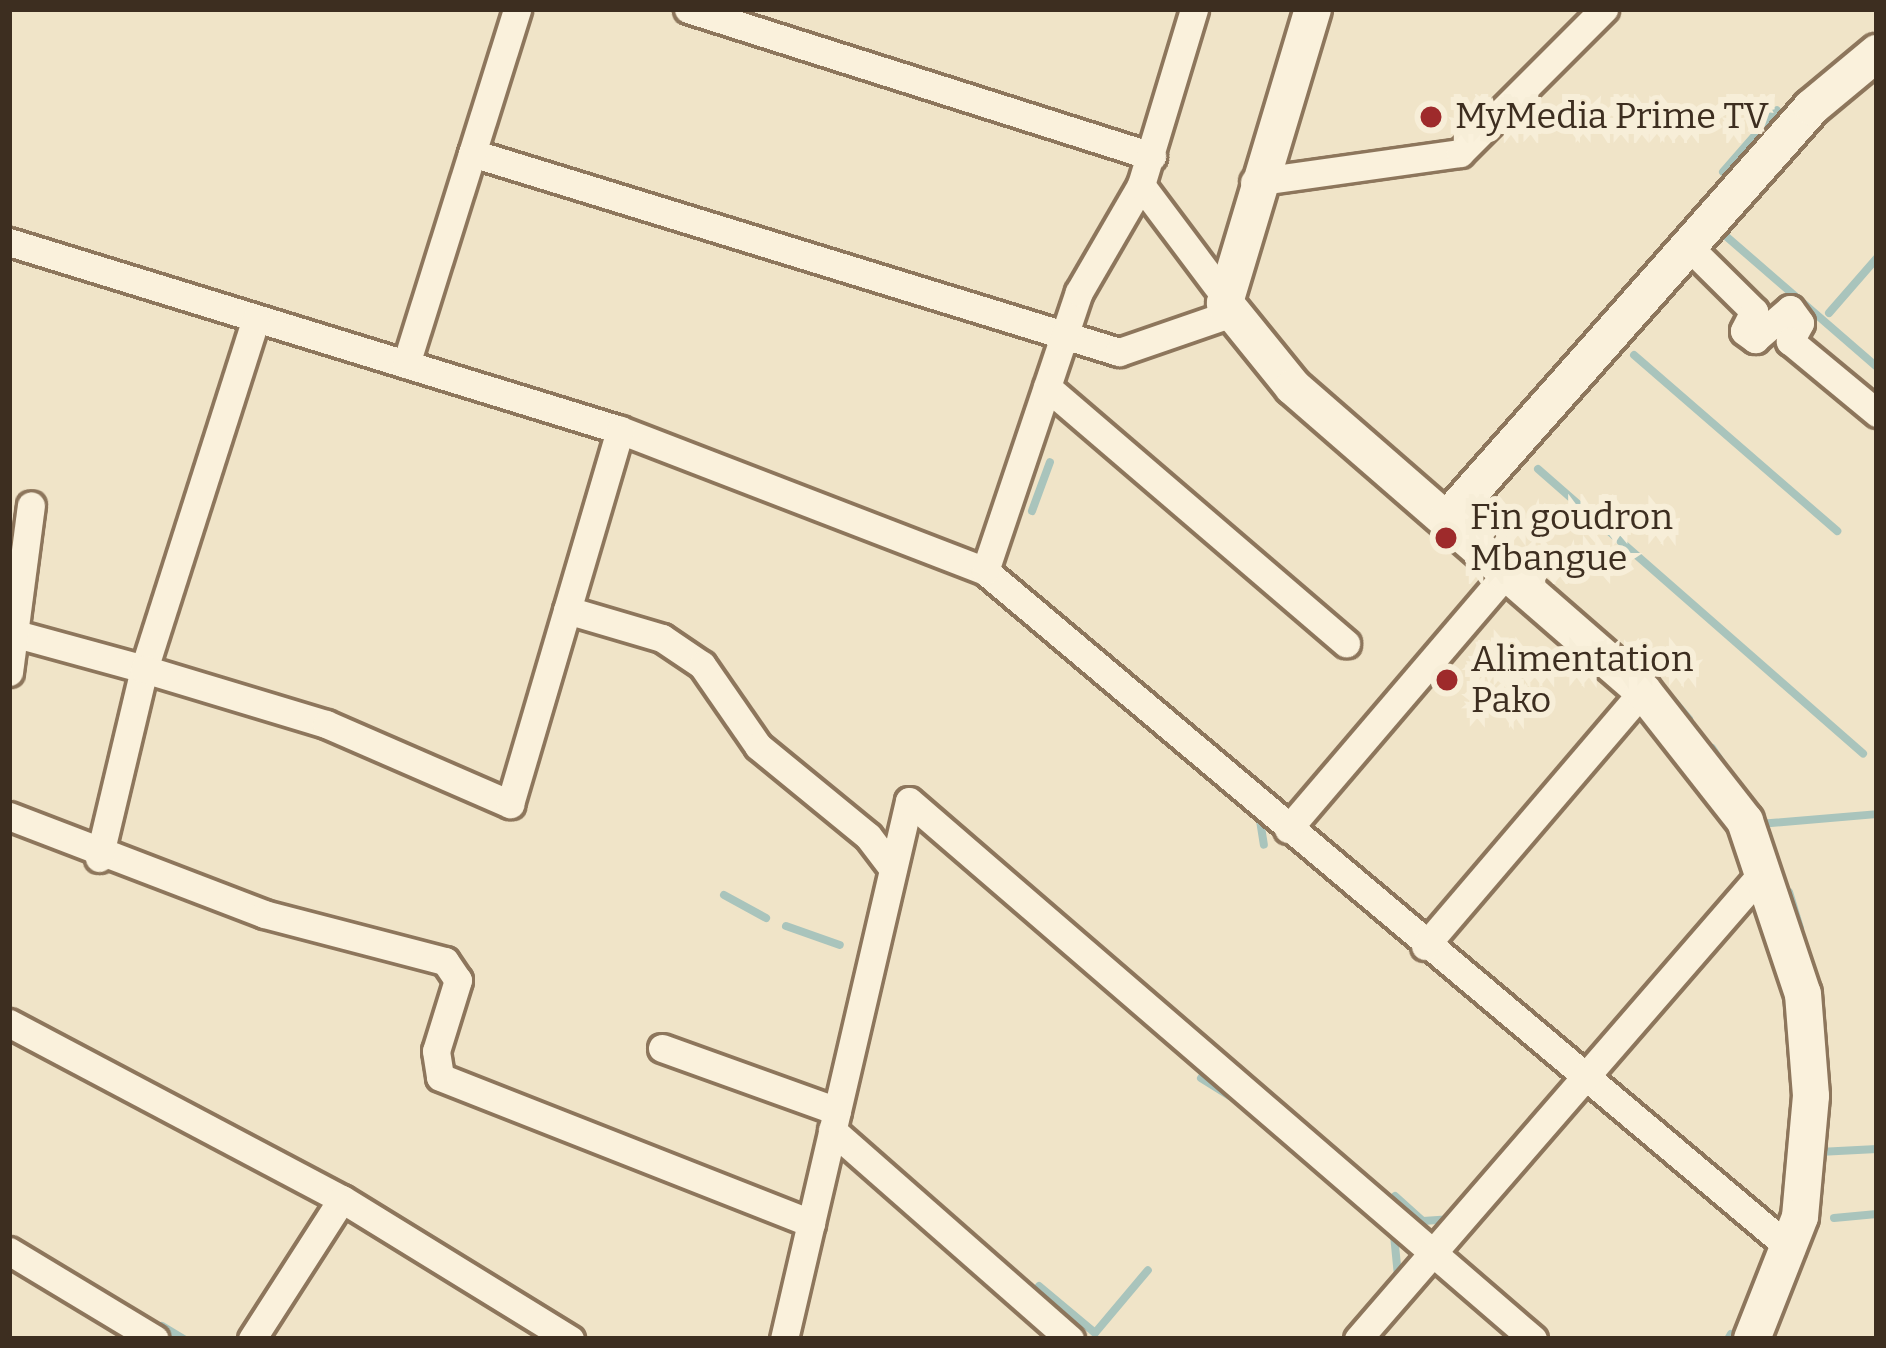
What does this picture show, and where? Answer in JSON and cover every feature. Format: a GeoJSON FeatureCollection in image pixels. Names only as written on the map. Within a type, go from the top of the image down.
{"type":"FeatureCollection","features":[{"type":"Feature","properties":{"kind":"main road"},"geometry":{"type":"LineString","coordinates":[[1313,9],[1254,182],[1227,303],[1293,387],[1642,691],[1724,787],[1763,872],[1809,1046],[1807,1181],[1792,1249],[1753,1339]]}},
{"type":"Feature","properties":{"kind":"main road"},"geometry":{"type":"LineString","coordinates":[[1447,519],[1812,107],[1877,53]]}},
{"type":"Feature","properties":{"kind":"street"},"geometry":{"type":"LineString","coordinates":[[406,364],[517,9]]}},
{"type":"Feature","properties":{"kind":"street"},"geometry":{"type":"LineString","coordinates":[[688,9],[1151,156]]}},
{"type":"Feature","properties":{"kind":"street"},"geometry":{"type":"LineString","coordinates":[[985,571],[1063,338],[1141,185],[1194,9]]}},
{"type":"Feature","properties":{"kind":"street"},"geometry":{"type":"LineString","coordinates":[[1254,182],[1460,153],[1604,9]]}},
{"type":"Feature","properties":{"kind":"street"},"geometry":{"type":"LineString","coordinates":[[472,153],[1119,352],[1162,346],[1227,303],[1141,185]]}},
{"type":"Feature","properties":{"kind":"street"},"geometry":{"type":"LineString","coordinates":[[9,242],[620,430],[985,571],[1583,1080],[1792,1249]]}},
{"type":"Feature","properties":{"kind":"street"},"geometry":{"type":"LineString","coordinates":[[1688,246],[1754,311],[1744,331],[1755,340],[1790,309],[1800,323],[1790,340],[1877,413]]}},
{"type":"Feature","properties":{"kind":"street"},"geometry":{"type":"LineString","coordinates":[[100,858],[144,669],[256,318]]}},
{"type":"Feature","properties":{"kind":"street"},"geometry":{"type":"LineString","coordinates":[[1047,387],[1346,643]]}},
{"type":"Feature","properties":{"kind":"street"},"geometry":{"type":"LineString","coordinates":[[13,633],[326,724],[510,804],[620,430]]}},
{"type":"Feature","properties":{"kind":"street"},"geometry":{"type":"LineString","coordinates":[[9,673],[32,505]]}},
{"type":"Feature","properties":{"kind":"street"},"geometry":{"type":"LineString","coordinates":[[1288,829],[1508,571]]}},
{"type":"Feature","properties":{"kind":"street"},"geometry":{"type":"LineString","coordinates":[[567,610],[662,638],[702,665],[758,746],[868,836],[893,869]]}},
{"type":"Feature","properties":{"kind":"street"},"geometry":{"type":"LineString","coordinates":[[1425,946],[1642,691]]}},
{"type":"Feature","properties":{"kind":"street"},"geometry":{"type":"LineString","coordinates":[[784,1339],[909,801],[1533,1339]]}},
{"type":"Feature","properties":{"kind":"street"},"geometry":{"type":"LineString","coordinates":[[9,816],[100,858],[445,961],[458,980],[436,1051],[440,1077],[811,1222]]}},
{"type":"Feature","properties":{"kind":"street"},"geometry":{"type":"LineString","coordinates":[[1358,1339],[1763,872]]}},
{"type":"Feature","properties":{"kind":"street"},"geometry":{"type":"LineString","coordinates":[[9,1023],[342,1199],[570,1339]]}},
{"type":"Feature","properties":{"kind":"street"},"geometry":{"type":"LineString","coordinates":[[662,1048],[834,1121],[1070,1339]]}},
{"type":"Feature","properties":{"kind":"street"},"geometry":{"type":"LineString","coordinates":[[252,1339],[342,1199]]}},
{"type":"Feature","properties":{"kind":"street"},"geometry":{"type":"LineString","coordinates":[[9,1251],[155,1339]]}},
{"type":"Feature","properties":{"kind":"waterway"},"geometry":{"type":"LineString","coordinates":[[1723,172],[1777,110]]}},
{"type":"Feature","properties":{"kind":"waterway"},"geometry":{"type":"LineString","coordinates":[[1720,231],[1877,367]]}},
{"type":"Feature","properties":{"kind":"waterway"},"geometry":{"type":"LineString","coordinates":[[1829,313],[1877,258]]}},
{"type":"Feature","properties":{"kind":"waterway"},"geometry":{"type":"LineString","coordinates":[[1634,355],[1837,531]]}},
{"type":"Feature","properties":{"kind":"waterway"},"geometry":{"type":"LineString","coordinates":[[1032,511],[1050,462]]}},
{"type":"Feature","properties":{"kind":"waterway"},"geometry":{"type":"LineString","coordinates":[[1538,469],[1863,754]]}},
{"type":"Feature","properties":{"kind":"waterway"},"geometry":{"type":"LineString","coordinates":[[1487,498],[1501,545]]}},
{"type":"Feature","properties":{"kind":"waterway"},"geometry":{"type":"LineString","coordinates":[[1673,700],[1689,719]]}},
{"type":"Feature","properties":{"kind":"waterway"},"geometry":{"type":"LineString","coordinates":[[1712,748],[1728,772]]}},
{"type":"Feature","properties":{"kind":"waterway"},"geometry":{"type":"LineString","coordinates":[[1259,814],[1264,845]]}},
{"type":"Feature","properties":{"kind":"waterway"},"geometry":{"type":"LineString","coordinates":[[1759,824],[1877,814]]}},
{"type":"Feature","properties":{"kind":"waterway"},"geometry":{"type":"LineString","coordinates":[[1789,892],[1800,928]]}},
{"type":"Feature","properties":{"kind":"waterway"},"geometry":{"type":"LineString","coordinates":[[724,895],[766,918]]}},
{"type":"Feature","properties":{"kind":"waterway"},"geometry":{"type":"LineString","coordinates":[[786,926],[840,945]]}},
{"type":"Feature","properties":{"kind":"waterway"},"geometry":{"type":"LineString","coordinates":[[1201,1078],[1230,1096]]}},
{"type":"Feature","properties":{"kind":"waterway"},"geometry":{"type":"LineString","coordinates":[[1819,1152],[1877,1149]]}},
{"type":"Feature","properties":{"kind":"waterway"},"geometry":{"type":"LineString","coordinates":[[1395,1196],[1423,1221],[1449,1219]]}},
{"type":"Feature","properties":{"kind":"waterway"},"geometry":{"type":"LineString","coordinates":[[1834,1218],[1877,1214]]}},
{"type":"Feature","properties":{"kind":"waterway"},"geometry":{"type":"LineString","coordinates":[[1394,1235],[1398,1276]]}},
{"type":"Feature","properties":{"kind":"waterway"},"geometry":{"type":"LineString","coordinates":[[1039,1286],[1095,1333],[1148,1270]]}},
{"type":"Feature","properties":{"kind":"waterway"},"geometry":{"type":"LineString","coordinates":[[162,1326],[184,1339]]}},
{"type":"Feature","properties":{"kind":"waterway"},"geometry":{"type":"LineString","coordinates":[[1728,1339],[1731,1334]]}},
{"type":"Feature","properties":{"kind":"place","name":"MyMedia Prime TV"},"geometry":{"type":"Point","coordinates":[1431,117]}},
{"type":"Feature","properties":{"kind":"place","name":"Fin goudron Mbangue"},"geometry":{"type":"Point","coordinates":[1446,538]}},
{"type":"Feature","properties":{"kind":"place","name":"Alimentation Pako"},"geometry":{"type":"Point","coordinates":[1447,680]}}]}
